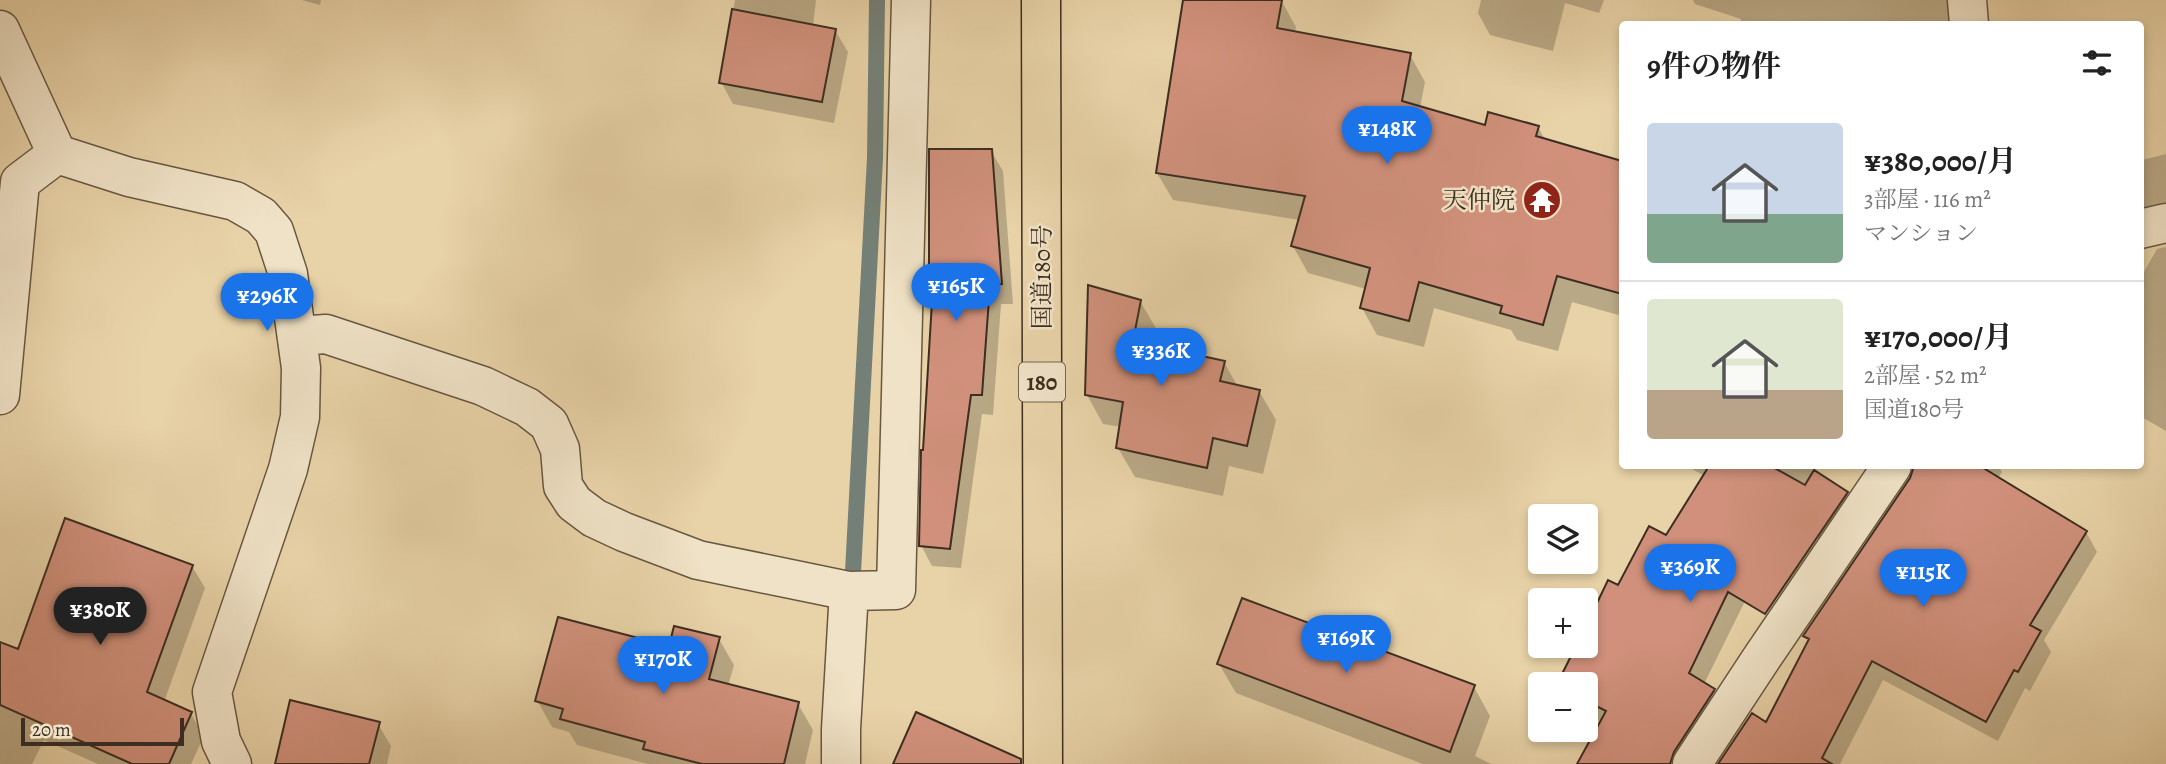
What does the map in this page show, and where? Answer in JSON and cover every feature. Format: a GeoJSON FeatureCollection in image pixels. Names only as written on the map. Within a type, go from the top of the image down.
{"type":"FeatureCollection","features":[{"type":"Feature","properties":{"kind":"highway","name":"国道180号"},"geometry":{"type":"LineString","coordinates":[[1041,0],[1043,764]]}},
{"type":"Feature","properties":{"kind":"street"},"geometry":{"type":"LineString","coordinates":[[297,336],[326,334],[483,386],[527,407],[549,424],[559,449],[563,486],[575,503],[594,518],[624,532],[698,560],[849,592],[896,590],[911,0]]}},
{"type":"Feature","properties":{"kind":"street"},"geometry":{"type":"LineString","coordinates":[[1968,0],[1969,21]]}},
{"type":"Feature","properties":{"kind":"street"},"geometry":{"type":"LineString","coordinates":[[0,30],[57,154],[129,177],[235,201],[261,216],[274,231],[288,274],[301,368],[300,418],[288,469],[212,692],[221,741],[233,764]]}},
{"type":"Feature","properties":{"kind":"street"},"geometry":{"type":"LineString","coordinates":[[0,395],[20,182],[57,154]]}},
{"type":"Feature","properties":{"kind":"street"},"geometry":{"type":"LineString","coordinates":[[2144,228],[2166,223]]}},
{"type":"Feature","properties":{"kind":"street"},"geometry":{"type":"LineString","coordinates":[[1692,764],[1890,469]]}},
{"type":"Feature","properties":{"kind":"street"},"geometry":{"type":"LineString","coordinates":[[841,764],[849,592]]}},
{"type":"Feature","properties":{"kind":"building"},"geometry":{"type":"Polygon","coordinates":[[[1183,0],[1282,0],[1277,28],[1411,53],[1402,101],[1485,125],[1488,112],[1539,126],[1536,136],[1619,160],[1619,293],[1557,276],[1543,325],[1500,313],[1502,306],[1419,282],[1409,321],[1360,308],[1370,268],[1291,246],[1305,196],[1156,173],[1183,0]]]}},
{"type":"Feature","properties":{"kind":"building"},"geometry":{"type":"Polygon","coordinates":[[[732,9],[836,29],[822,102],[719,83],[732,9]]]}},
{"type":"Feature","properties":{"kind":"building"},"geometry":{"type":"Polygon","coordinates":[[[929,149],[992,149],[1002,284],[990,285],[982,395],[971,395],[950,549],[919,546],[921,450],[933,285],[929,286],[929,149]]]}},
{"type":"Feature","properties":{"kind":"building"},"geometry":{"type":"Polygon","coordinates":[[[1088,285],[1141,300],[1133,341],[1225,361],[1220,381],[1260,390],[1247,446],[1213,438],[1207,468],[1116,448],[1123,402],[1085,395],[1088,285]]]}},
{"type":"Feature","properties":{"kind":"building"},"geometry":{"type":"Polygon","coordinates":[[[1707,469],[1776,469],[1805,485],[1814,470],[1848,492],[1765,614],[1728,592],[1689,673],[1715,689],[1674,752],[1670,764],[1577,764],[1589,742],[1598,742],[1598,726],[1606,711],[1598,707],[1598,672],[1563,672],[1570,658],[1598,658],[1598,601],[1608,580],[1618,585],[1649,526],[1666,535],[1707,469]]]}},
{"type":"Feature","properties":{"kind":"building"},"geometry":{"type":"Polygon","coordinates":[[[1913,469],[1985,469],[2087,531],[2030,625],[2041,631],[2018,672],[2014,670],[1986,722],[1872,661],[1822,758],[1832,764],[1718,764],[1752,713],[1766,722],[1809,639],[1803,636],[1910,478],[1913,469]]]}},
{"type":"Feature","properties":{"kind":"building"},"geometry":{"type":"Polygon","coordinates":[[[65,518],[193,565],[147,692],[192,712],[169,764],[132,764],[0,705],[0,642],[18,649],[65,518]]]}},
{"type":"Feature","properties":{"kind":"building"},"geometry":{"type":"Polygon","coordinates":[[[1242,598],[1475,685],[1450,752],[1217,664],[1242,598]]]}},
{"type":"Feature","properties":{"kind":"building"},"geometry":{"type":"Polygon","coordinates":[[[558,617],[669,646],[674,626],[720,637],[709,679],[799,702],[784,764],[702,764],[643,749],[645,742],[560,719],[563,709],[535,701],[558,617]]]}},
{"type":"Feature","properties":{"kind":"building"},"geometry":{"type":"Polygon","coordinates":[[[290,700],[380,722],[369,764],[275,764],[290,700]]]}},
{"type":"Feature","properties":{"kind":"building"},"geometry":{"type":"Polygon","coordinates":[[[916,712],[1021,759],[1021,764],[893,764],[916,712]]]}},
{"type":"Feature","properties":{"kind":"waterway"},"geometry":{"type":"LineString","coordinates":[[853,572],[875,158],[877,0]]}},
{"type":"Feature","properties":{"kind":"place","name":"天仲院"},"geometry":{"type":"Point","coordinates":[1542,200]}}]}
